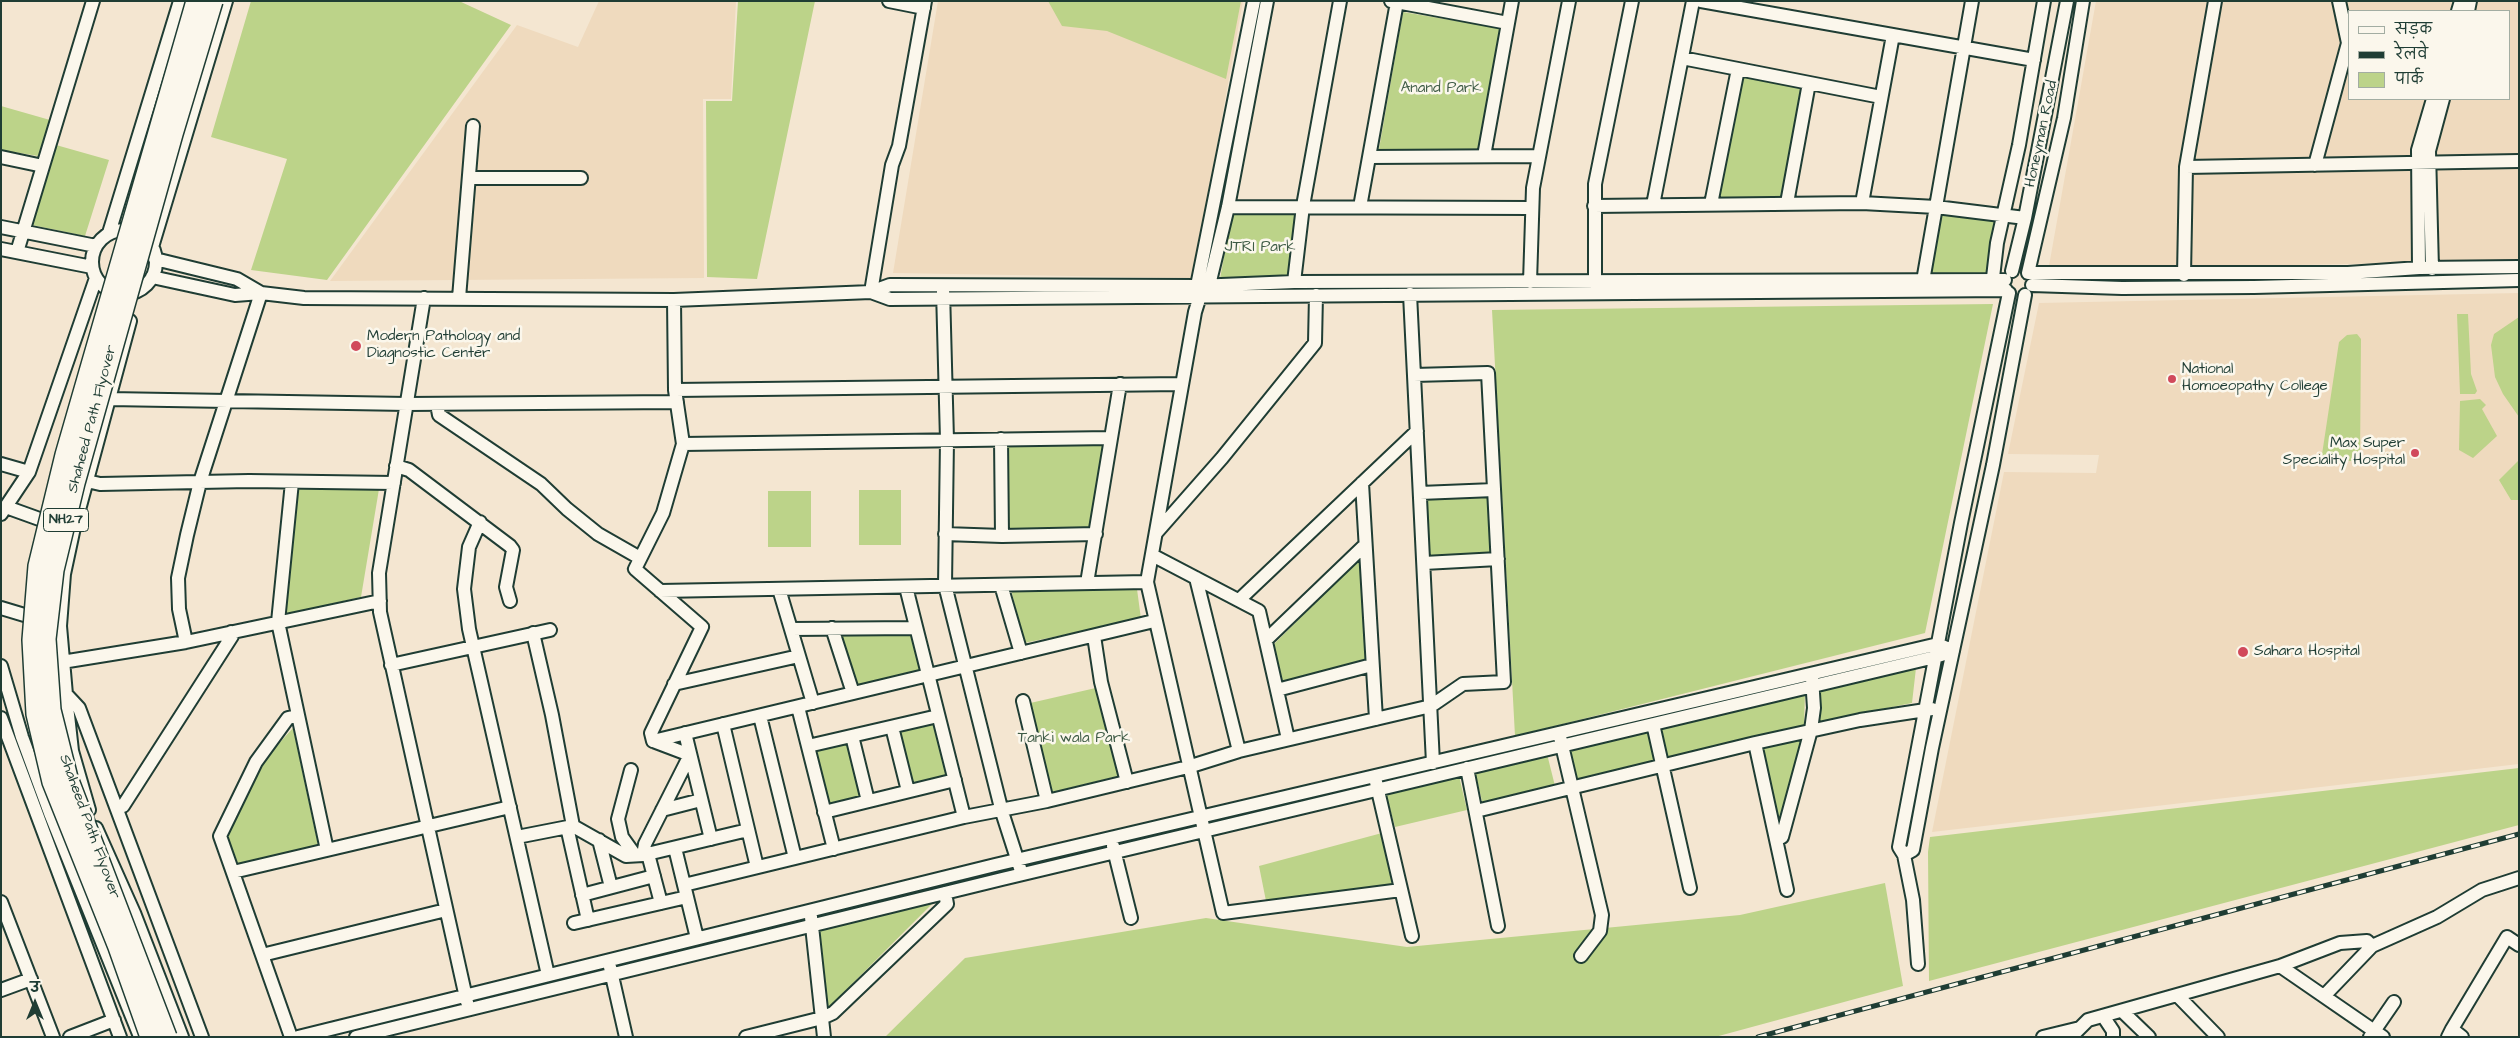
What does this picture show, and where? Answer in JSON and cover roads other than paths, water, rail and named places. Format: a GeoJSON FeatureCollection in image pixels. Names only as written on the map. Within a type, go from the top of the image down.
{"type":"FeatureCollection","features":[{"type":"Feature","properties":{"kind":"highway","name":"Shaheed Path Flyover"},"geometry":{"type":"LineString","coordinates":[[150,1037],[118,947],[52,782],[36,714],[32,640],[38,566],[64,456],[196,1]]}},
{"type":"Feature","properties":{"kind":"highway","name":"Shaheed Path Flyover"},"geometry":{"type":"LineString","coordinates":[[167,1037],[68,778],[51,710],[46,639],[54,570],[75,483],[173,134],[213,1]]}},
{"type":"Feature","properties":{"kind":"street"},"geometry":{"type":"LineString","coordinates":[[17,252],[93,1]]}},
{"type":"Feature","properties":{"kind":"street"},"geometry":{"type":"LineString","coordinates":[[73,532],[3,511],[29,472],[94,273],[93,254],[96,246],[109,233],[180,1]]}},
{"type":"Feature","properties":{"kind":"street"},"geometry":{"type":"LineString","coordinates":[[1,249],[94,273],[106,288],[116,292],[138,290],[152,277],[154,253],[226,1]]}},
{"type":"Feature","properties":{"kind":"street"},"geometry":{"type":"LineString","coordinates":[[871,292],[892,165],[899,146],[920,4],[889,1]]}},
{"type":"Feature","properties":{"kind":"street"},"geometry":{"type":"LineString","coordinates":[[1254,1],[1147,582],[1154,621],[1223,912],[1401,890]]}},
{"type":"Feature","properties":{"kind":"street"},"geometry":{"type":"LineString","coordinates":[[1202,289],[1228,207],[1267,1]]}},
{"type":"Feature","properties":{"kind":"street"},"geometry":{"type":"LineString","coordinates":[[1294,282],[1303,206],[1340,1]]}},
{"type":"Feature","properties":{"kind":"street"},"geometry":{"type":"LineString","coordinates":[[1484,156],[1512,1]]}},
{"type":"Feature","properties":{"kind":"street"},"geometry":{"type":"LineString","coordinates":[[1530,282],[1533,188],[1569,1]]}},
{"type":"Feature","properties":{"kind":"street"},"geometry":{"type":"LineString","coordinates":[[1595,283],[1595,184],[1632,1]]}},
{"type":"Feature","properties":{"kind":"street"},"geometry":{"type":"LineString","coordinates":[[1653,204],[1693,1]]}},
{"type":"Feature","properties":{"kind":"street"},"geometry":{"type":"LineString","coordinates":[[1701,1],[2034,60]]}},
{"type":"Feature","properties":{"kind":"street"},"geometry":{"type":"LineString","coordinates":[[1923,281],[1972,1]]}},
{"type":"Feature","properties":{"kind":"street"},"geometry":{"type":"LineString","coordinates":[[1918,964],[1913,900],[1904,855],[1898,847],[1938,644],[2003,284],[2025,218],[2067,1]]}},
{"type":"Feature","properties":{"kind":"street"},"geometry":{"type":"LineString","coordinates":[[2184,274],[2186,167],[2215,1]]}},
{"type":"Feature","properties":{"kind":"street"},"geometry":{"type":"LineString","coordinates":[[2315,165],[2348,43],[2339,1]]}},
{"type":"Feature","properties":{"kind":"street"},"geometry":{"type":"LineString","coordinates":[[1360,208],[1394,2],[1508,23]]}},
{"type":"Feature","properties":{"kind":"street"},"geometry":{"type":"LineString","coordinates":[[2003,284],[2003,217],[2019,145],[2034,60],[2040,2]]}},
{"type":"Feature","properties":{"kind":"street","name":"Honeyman Road"},"geometry":{"type":"LineString","coordinates":[[1904,855],[1913,850],[1940,710],[1993,465],[2028,284],[2064,118],[2083,5]]}},
{"type":"Feature","properties":{"kind":"street"},"geometry":{"type":"LineString","coordinates":[[1862,203],[1893,35]]}},
{"type":"Feature","properties":{"kind":"street"},"geometry":{"type":"LineString","coordinates":[[1682,58],[1882,97]]}},
{"type":"Feature","properties":{"kind":"street"},"geometry":{"type":"LineString","coordinates":[[1712,204],[1738,69]]}},
{"type":"Feature","properties":{"kind":"street"},"geometry":{"type":"LineString","coordinates":[[1787,203],[1809,83]]}},
{"type":"Feature","properties":{"kind":"street"},"geometry":{"type":"LineString","coordinates":[[2424,163],[2418,150],[2433,100]]}},
{"type":"Feature","properties":{"kind":"street"},"geometry":{"type":"LineString","coordinates":[[2425,269],[2424,163],[2443,100]]}},
{"type":"Feature","properties":{"kind":"street"},"geometry":{"type":"LineString","coordinates":[[459,298],[473,126]]}},
{"type":"Feature","properties":{"kind":"street"},"geometry":{"type":"LineString","coordinates":[[1369,157],[1539,156]]}},
{"type":"Feature","properties":{"kind":"street"},"geometry":{"type":"LineString","coordinates":[[1,158],[43,166]]}},
{"type":"Feature","properties":{"kind":"street"},"geometry":{"type":"LineString","coordinates":[[2186,167],[2519,161]]}},
{"type":"Feature","properties":{"kind":"street"},"geometry":{"type":"LineString","coordinates":[[469,178],[581,178]]}},
{"type":"Feature","properties":{"kind":"street"},"geometry":{"type":"LineString","coordinates":[[1594,206],[1862,203],[1936,207],[2003,217],[2025,218]]}},
{"type":"Feature","properties":{"kind":"street"},"geometry":{"type":"LineString","coordinates":[[1228,207],[1532,208]]}},
{"type":"Feature","properties":{"kind":"street"},"geometry":{"type":"LineString","coordinates":[[1,228],[96,246]]}},
{"type":"Feature","properties":{"kind":"street"},"geometry":{"type":"LineString","coordinates":[[109,233],[128,230],[139,234],[154,253],[237,279],[261,293]]}},
{"type":"Feature","properties":{"kind":"street"},"geometry":{"type":"LineString","coordinates":[[871,292],[890,299],[1202,289],[1294,282],[1923,281],[2003,284],[2015,296],[2028,284],[2184,274],[2348,273],[2519,267]]}},
{"type":"Feature","properties":{"kind":"street"},"geometry":{"type":"LineString","coordinates":[[152,277],[235,295],[261,293],[304,298],[674,300],[871,292],[890,285],[1202,289],[1316,295],[2003,284],[2020,269],[2028,284]]}},
{"type":"Feature","properties":{"kind":"street"},"geometry":{"type":"LineString","coordinates":[[2028,284],[2122,288],[2254,287],[2519,280]]}},
{"type":"Feature","properties":{"kind":"street"},"geometry":{"type":"LineString","coordinates":[[942,285],[947,440],[945,585],[1002,812],[1022,875]]}},
{"type":"Feature","properties":{"kind":"street","name":"Shaheed Path Flyover"},"geometry":{"type":"LineString","coordinates":[[138,290],[73,532],[64,574],[60,626],[62,662],[72,751],[90,814],[134,913],[182,1037]]}},
{"type":"Feature","properties":{"kind":"street"},"geometry":{"type":"LineString","coordinates":[[186,642],[179,609],[178,578],[200,482],[261,293]]}},
{"type":"Feature","properties":{"kind":"street"},"geometry":{"type":"LineString","coordinates":[[1410,294],[1434,763]]}},
{"type":"Feature","properties":{"kind":"street"},"geometry":{"type":"LineString","coordinates":[[1156,533],[1222,458],[1315,342],[1316,295]]}},
{"type":"Feature","properties":{"kind":"street"},"geometry":{"type":"LineString","coordinates":[[424,298],[379,573],[380,601],[391,665],[468,1009]]}},
{"type":"Feature","properties":{"kind":"street"},"geometry":{"type":"LineString","coordinates":[[653,741],[651,733],[702,627],[635,569],[663,513],[683,444],[676,396],[674,300]]}},
{"type":"Feature","properties":{"kind":"street"},"geometry":{"type":"LineString","coordinates":[[574,923],[660,903],[686,891],[757,867],[964,817],[1002,812],[1188,767],[1239,751],[1431,706],[1463,684],[1504,682],[1488,373],[1414,375]]}},
{"type":"Feature","properties":{"kind":"street"},"geometry":{"type":"LineString","coordinates":[[1088,584],[1120,384]]}},
{"type":"Feature","properties":{"kind":"street"},"geometry":{"type":"LineString","coordinates":[[109,398],[437,404],[946,386],[1182,384]]}},
{"type":"Feature","properties":{"kind":"street"},"geometry":{"type":"LineString","coordinates":[[437,404],[439,415],[541,484],[567,509],[598,534],[640,558]]}},
{"type":"Feature","properties":{"kind":"street"},"geometry":{"type":"LineString","coordinates":[[1239,600],[1417,431]]}},
{"type":"Feature","properties":{"kind":"street"},"geometry":{"type":"LineString","coordinates":[[683,444],[1111,438]]}},
{"type":"Feature","properties":{"kind":"street"},"geometry":{"type":"LineString","coordinates":[[1000,440],[1002,536]]}},
{"type":"Feature","properties":{"kind":"street"},"geometry":{"type":"LineString","coordinates":[[1,464],[29,472]]}},
{"type":"Feature","properties":{"kind":"street"},"geometry":{"type":"LineString","coordinates":[[396,466],[409,470],[480,522],[512,549],[506,587],[510,601]]}},
{"type":"Feature","properties":{"kind":"street"},"geometry":{"type":"LineString","coordinates":[[87,481],[100,484],[200,482],[394,483]]}},
{"type":"Feature","properties":{"kind":"street"},"geometry":{"type":"LineString","coordinates":[[292,482],[278,622],[327,850]]}},
{"type":"Feature","properties":{"kind":"street"},"geometry":{"type":"LineString","coordinates":[[1362,483],[1376,719]]}},
{"type":"Feature","properties":{"kind":"street"},"geometry":{"type":"LineString","coordinates":[[1420,494],[1494,490]]}},
{"type":"Feature","properties":{"kind":"street"},"geometry":{"type":"LineString","coordinates":[[480,522],[469,547],[464,589],[473,647],[548,975]]}},
{"type":"Feature","properties":{"kind":"street"},"geometry":{"type":"LineString","coordinates":[[945,534],[1002,536],[1096,534]]}},
{"type":"Feature","properties":{"kind":"street"},"geometry":{"type":"LineString","coordinates":[[1266,640],[1366,545]]}},
{"type":"Feature","properties":{"kind":"street"},"geometry":{"type":"LineString","coordinates":[[1152,554],[1259,611],[1288,740]]}},
{"type":"Feature","properties":{"kind":"street"},"geometry":{"type":"LineString","coordinates":[[1424,563],[1498,559]]}},
{"type":"Feature","properties":{"kind":"street"},"geometry":{"type":"LineString","coordinates":[[1196,578],[1239,751]]}},
{"type":"Feature","properties":{"kind":"street"},"geometry":{"type":"LineString","coordinates":[[660,591],[1147,582]]}},
{"type":"Feature","properties":{"kind":"street"},"geometry":{"type":"LineString","coordinates":[[1002,585],[1021,653]]}},
{"type":"Feature","properties":{"kind":"street"},"geometry":{"type":"LineString","coordinates":[[906,587],[964,817]]}},
{"type":"Feature","properties":{"kind":"street"},"geometry":{"type":"LineString","coordinates":[[778,589],[813,703]]}},
{"type":"Feature","properties":{"kind":"street"},"geometry":{"type":"LineString","coordinates":[[62,662],[186,642],[380,601]]}},
{"type":"Feature","properties":{"kind":"street"},"geometry":{"type":"LineString","coordinates":[[1,608],[60,626]]}},
{"type":"Feature","properties":{"kind":"street"},"geometry":{"type":"LineString","coordinates":[[653,741],[1154,621]]}},
{"type":"Feature","properties":{"kind":"street"},"geometry":{"type":"LineString","coordinates":[[832,628],[854,693]]}},
{"type":"Feature","properties":{"kind":"street"},"geometry":{"type":"LineString","coordinates":[[791,629],[916,628]]}},
{"type":"Feature","properties":{"kind":"street"},"geometry":{"type":"LineString","coordinates":[[391,665],[550,630]]}},
{"type":"Feature","properties":{"kind":"street"},"geometry":{"type":"LineString","coordinates":[[118,808],[123,806],[232,636],[231,632]]}},
{"type":"Feature","properties":{"kind":"street"},"geometry":{"type":"LineString","coordinates":[[532,634],[552,715],[588,920]]}},
{"type":"Feature","properties":{"kind":"street"},"geometry":{"type":"LineString","coordinates":[[1094,636],[1101,682],[1127,782]]}},
{"type":"Feature","properties":{"kind":"street"},"geometry":{"type":"LineString","coordinates":[[356,1037],[1203,831],[1376,783],[1434,763],[1653,724],[1938,644],[1953,651]]}},
{"type":"Feature","properties":{"kind":"street"},"geometry":{"type":"LineString","coordinates":[[298,1037],[810,910],[1112,838],[1200,818],[1376,783],[1467,768],[1561,740],[1812,680],[1935,657],[1953,651]]}},
{"type":"Feature","properties":{"kind":"street"},"geometry":{"type":"LineString","coordinates":[[674,684],[799,656]]}},
{"type":"Feature","properties":{"kind":"street"},"geometry":{"type":"LineString","coordinates":[[1277,690],[1372,665]]}},
{"type":"Feature","properties":{"kind":"street","name":"Shaheed Path Flyover"},"geometry":{"type":"LineString","coordinates":[[1,666],[22,737],[71,866],[140,1037]]}},
{"type":"Feature","properties":{"kind":"street"},"geometry":{"type":"LineString","coordinates":[[1776,839],[1782,837],[1811,730],[1812,680]]}},
{"type":"Feature","properties":{"kind":"street"},"geometry":{"type":"LineString","coordinates":[[65,693],[79,708],[100,770],[118,808],[202,1037]]}},
{"type":"Feature","properties":{"kind":"street"},"geometry":{"type":"LineString","coordinates":[[1023,701],[1047,801]]}},
{"type":"Feature","properties":{"kind":"street"},"geometry":{"type":"LineString","coordinates":[[798,707],[834,849]]}},
{"type":"Feature","properties":{"kind":"street"},"geometry":{"type":"LineString","coordinates":[[1476,811],[1662,764],[1811,730],[1926,708],[1940,710]]}},
{"type":"Feature","properties":{"kind":"street"},"geometry":{"type":"LineString","coordinates":[[291,1037],[220,836],[256,762],[288,718],[297,716]]}},
{"type":"Feature","properties":{"kind":"street"},"geometry":{"type":"LineString","coordinates":[[760,716],[795,858]]}},
{"type":"Feature","properties":{"kind":"street"},"geometry":{"type":"LineString","coordinates":[[808,746],[938,716]]}},
{"type":"Feature","properties":{"kind":"street"},"geometry":{"type":"LineString","coordinates":[[1,718],[4,736],[120,1037]]}},
{"type":"Feature","properties":{"kind":"street"},"geometry":{"type":"LineString","coordinates":[[723,724],[757,867]]}},
{"type":"Feature","properties":{"kind":"street"},"geometry":{"type":"LineString","coordinates":[[1653,724],[1690,888]]}},
{"type":"Feature","properties":{"kind":"street"},"geometry":{"type":"LineString","coordinates":[[892,727],[908,792]]}},
{"type":"Feature","properties":{"kind":"street"},"geometry":{"type":"LineString","coordinates":[[685,733],[711,839]]}},
{"type":"Feature","properties":{"kind":"street"},"geometry":{"type":"LineString","coordinates":[[852,736],[868,801]]}},
{"type":"Feature","properties":{"kind":"street"},"geometry":{"type":"LineString","coordinates":[[1561,740],[1602,915],[1600,931],[1581,956]]}},
{"type":"Feature","properties":{"kind":"street"},"geometry":{"type":"LineString","coordinates":[[653,741],[690,755]]}},
{"type":"Feature","properties":{"kind":"street"},"geometry":{"type":"LineString","coordinates":[[1755,743],[1788,890]]}},
{"type":"Feature","properties":{"kind":"street"},"geometry":{"type":"LineString","coordinates":[[642,855],[645,844],[690,755]]}},
{"type":"Feature","properties":{"kind":"street"},"geometry":{"type":"LineString","coordinates":[[1467,768],[1498,926]]}},
{"type":"Feature","properties":{"kind":"street"},"geometry":{"type":"LineString","coordinates":[[631,770],[618,819],[622,837],[642,855],[654,876],[660,903]]}},
{"type":"Feature","properties":{"kind":"street"},"geometry":{"type":"LineString","coordinates":[[824,812],[954,780]]}},
{"type":"Feature","properties":{"kind":"street"},"geometry":{"type":"LineString","coordinates":[[1376,783],[1412,936]]}},
{"type":"Feature","properties":{"kind":"street"},"geometry":{"type":"LineString","coordinates":[[662,810],[701,800]]}},
{"type":"Feature","properties":{"kind":"street"},"geometry":{"type":"LineString","coordinates":[[233,872],[510,807]]}},
{"type":"Feature","properties":{"kind":"street"},"geometry":{"type":"LineString","coordinates":[[517,837],[570,826],[626,856],[642,855],[675,848],[748,830]]}},
{"type":"Feature","properties":{"kind":"street"},"geometry":{"type":"LineString","coordinates":[[1112,838],[1131,918]]}},
{"type":"Feature","properties":{"kind":"street"},"geometry":{"type":"LineString","coordinates":[[599,840],[611,887]]}},
{"type":"Feature","properties":{"kind":"street"},"geometry":{"type":"LineString","coordinates":[[675,848],[697,938]]}},
{"type":"Feature","properties":{"kind":"street"},"geometry":{"type":"LineString","coordinates":[[582,894],[654,876]]}},
{"type":"Feature","properties":{"kind":"street"},"geometry":{"type":"LineString","coordinates":[[2324,996],[2372,946],[2437,917],[2482,890],[2519,878]]}},
{"type":"Feature","properties":{"kind":"street"},"geometry":{"type":"LineString","coordinates":[[746,1037],[822,1018],[833,1013],[947,904],[946,893]]}},
{"type":"Feature","properties":{"kind":"street"},"geometry":{"type":"LineString","coordinates":[[1,902],[53,1037]]}},
{"type":"Feature","properties":{"kind":"street"},"geometry":{"type":"LineString","coordinates":[[262,955],[446,910]]}},
{"type":"Feature","properties":{"kind":"street"},"geometry":{"type":"LineString","coordinates":[[810,910],[824,1037]]}},
{"type":"Feature","properties":{"kind":"street"},"geometry":{"type":"LineString","coordinates":[[2454,1034],[2507,937],[2519,945]]}},
{"type":"Feature","properties":{"kind":"street"},"geometry":{"type":"LineString","coordinates":[[2044,1037],[2075,1033],[2088,1020],[2280,966],[2340,943],[2367,941],[2372,946]]}},
{"type":"Feature","properties":{"kind":"street"},"geometry":{"type":"LineString","coordinates":[[609,960],[626,1037]]}},
{"type":"Feature","properties":{"kind":"street"},"geometry":{"type":"LineString","coordinates":[[2280,966],[2324,996],[2375,1035],[2394,1002]]}},
{"type":"Feature","properties":{"kind":"street"},"geometry":{"type":"LineString","coordinates":[[1,990],[31,979]]}},
{"type":"Feature","properties":{"kind":"street"},"geometry":{"type":"LineString","coordinates":[[2177,995],[2218,1037]]}},
{"type":"Feature","properties":{"kind":"street"},"geometry":{"type":"LineString","coordinates":[[2122,1011],[2149,1037]]}},
{"type":"Feature","properties":{"kind":"street"},"geometry":{"type":"LineString","coordinates":[[2103,1016],[2113,1031],[2113,1037]]}},
{"type":"Feature","properties":{"kind":"street"},"geometry":{"type":"LineString","coordinates":[[70,1037],[114,1020]]}},
{"type":"Feature","properties":{"kind":"railway"},"geometry":{"type":"LineString","coordinates":[[1758,1037],[2519,834]]}},
{"type":"Feature","properties":{"kind":"place","name":"Modern Pathology and Diagnostic Center"},"geometry":{"type":"Point","coordinates":[356,346]}},
{"type":"Feature","properties":{"kind":"place","name":"National Homoeopathy College"},"geometry":{"type":"Point","coordinates":[2172,379]}},
{"type":"Feature","properties":{"kind":"place","name":"Max Super Speciality Hospital"},"geometry":{"type":"Point","coordinates":[2415,453]}},
{"type":"Feature","properties":{"kind":"place","name":"Sahara Hospital"},"geometry":{"type":"Point","coordinates":[2243,652]}},
{"type":"Feature","properties":{"kind":"park label","name":"Anand Park"},"geometry":{"type":"Point","coordinates":[1441,89]}},
{"type":"Feature","properties":{"kind":"park label","name":"JTRI Park"},"geometry":{"type":"Point","coordinates":[1260,248]}},
{"type":"Feature","properties":{"kind":"park label","name":"Tanki wala Park"},"geometry":{"type":"Point","coordinates":[1074,739]}}]}
